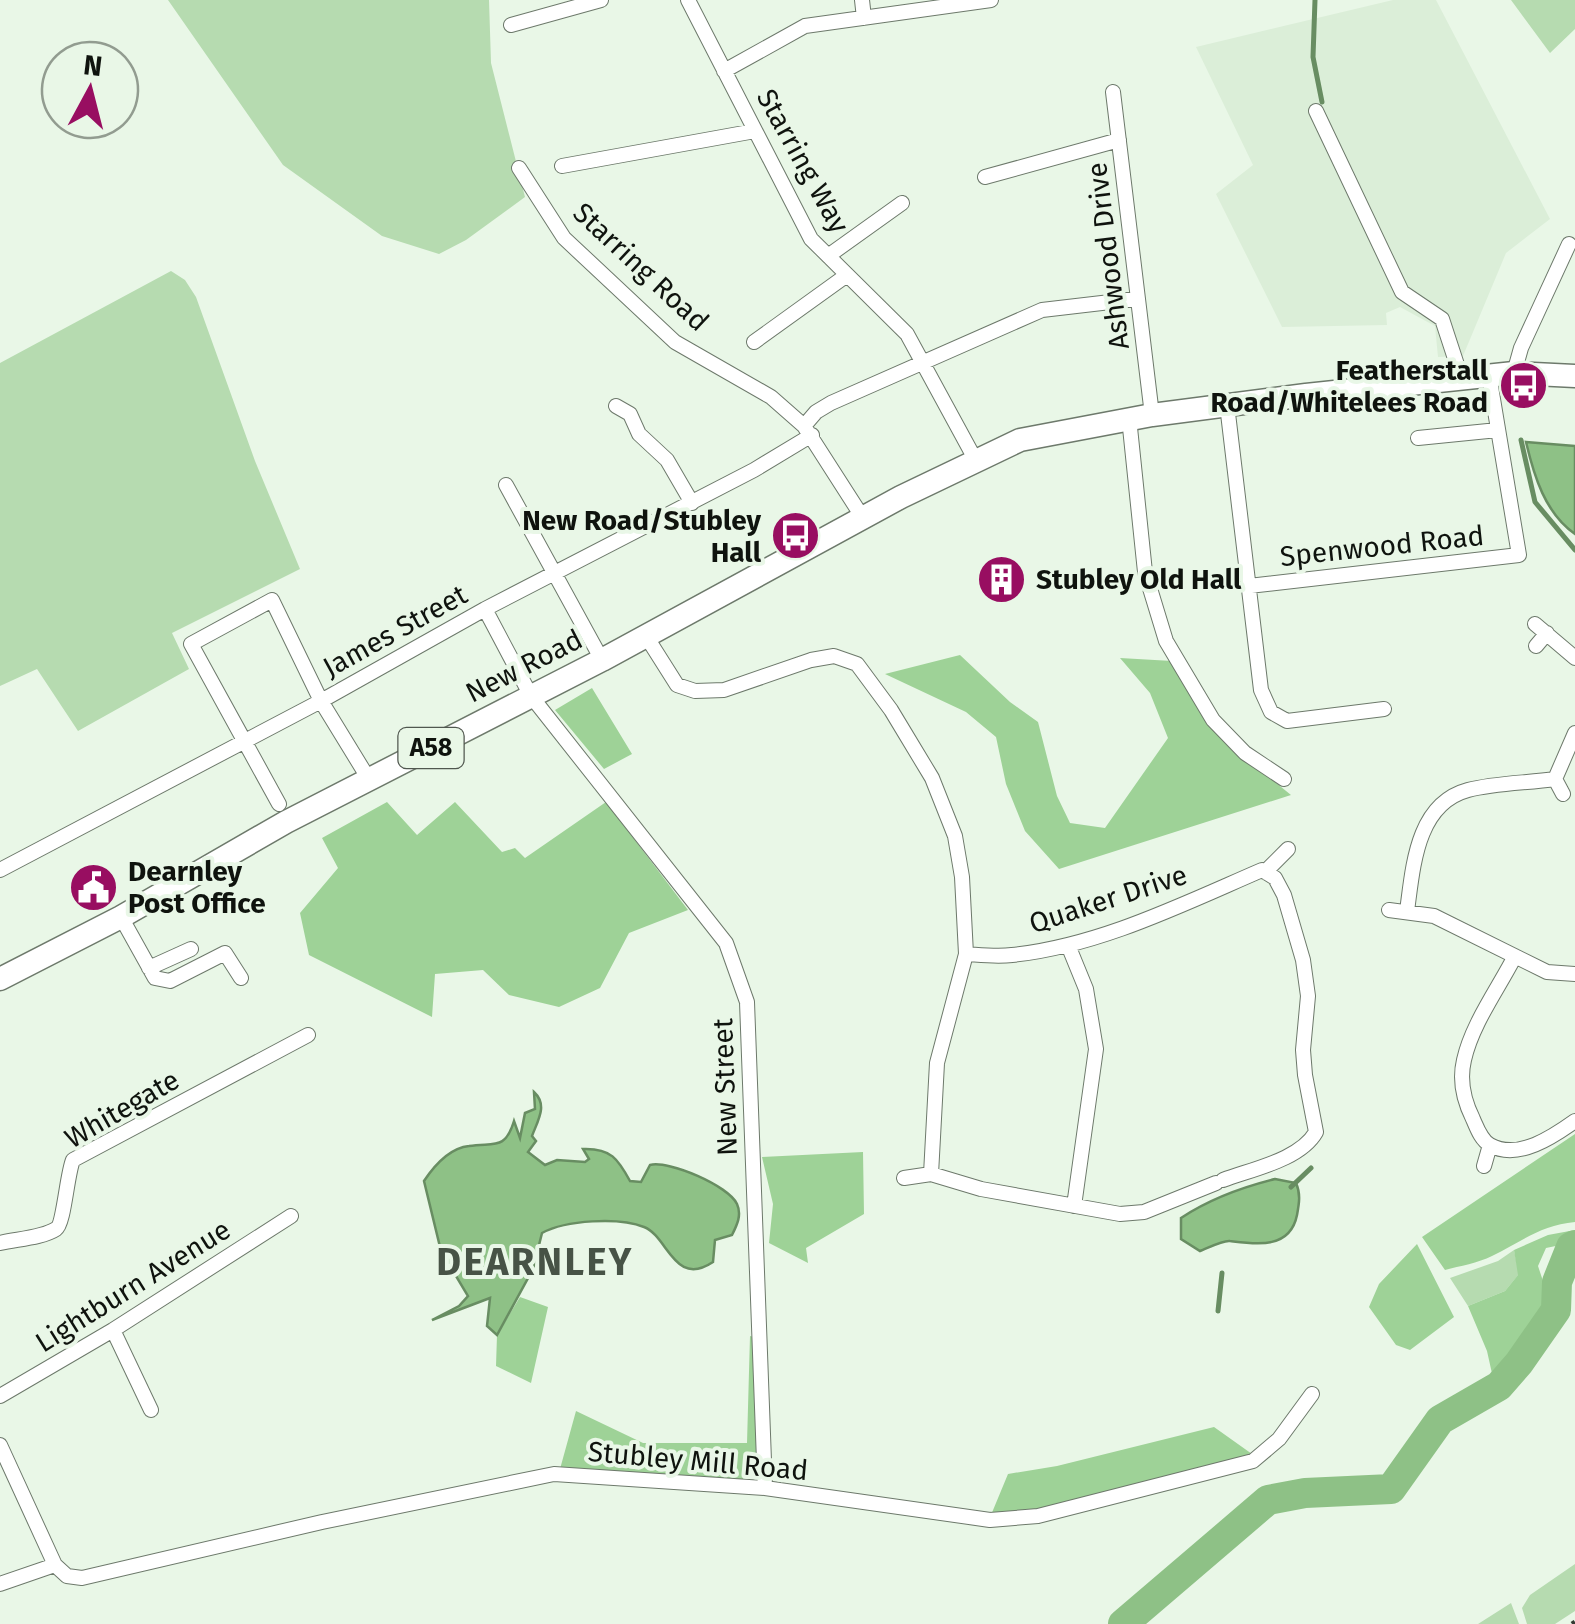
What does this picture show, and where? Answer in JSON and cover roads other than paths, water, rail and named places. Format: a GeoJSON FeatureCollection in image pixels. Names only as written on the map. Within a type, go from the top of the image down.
{"type":"FeatureCollection","features":[{"type":"Feature","properties":{"kind":"highway","name":"A58"},"geometry":{"type":"LineString","coordinates":[[863,518],[975,459],[1020,440],[1228,404],[1489,375],[1575,376]]}},
{"type":"Feature","properties":{"kind":"highway","name":"New Road"},"geometry":{"type":"LineString","coordinates":[[0,978],[121,916],[286,822],[602,660],[863,518]]}},
{"type":"Feature","properties":{"kind":"street"},"geometry":{"type":"LineString","coordinates":[[511,24],[600,0]]}},
{"type":"Feature","properties":{"kind":"street","name":"Starring Way"},"geometry":{"type":"LineString","coordinates":[[688,0],[811,239],[907,334],[975,459]]}},
{"type":"Feature","properties":{"kind":"street"},"geometry":{"type":"LineString","coordinates":[[862,0],[864,18]]}},
{"type":"Feature","properties":{"kind":"street","name":"Starring Way"},"geometry":{"type":"LineString","coordinates":[[724,71],[806,26],[992,0]]}},
{"type":"Feature","properties":{"kind":"street","name":"Ashwood Drive"},"geometry":{"type":"LineString","coordinates":[[1113,92],[1136,299],[1144,572],[1166,641],[1213,720],[1245,753],[1284,779]]}},
{"type":"Feature","properties":{"kind":"street"},"geometry":{"type":"LineString","coordinates":[[1316,111],[1402,292],[1442,320],[1461,378]]}},
{"type":"Feature","properties":{"kind":"street"},"geometry":{"type":"LineString","coordinates":[[562,166],[755,131]]}},
{"type":"Feature","properties":{"kind":"street"},"geometry":{"type":"LineString","coordinates":[[984,176],[1119,140]]}},
{"type":"Feature","properties":{"kind":"street","name":"Starring Road"},"geometry":{"type":"LineString","coordinates":[[519,168],[564,238],[675,342],[771,397],[808,430],[863,518]]}},
{"type":"Feature","properties":{"kind":"street"},"geometry":{"type":"LineString","coordinates":[[828,256],[902,203]]}},
{"type":"Feature","properties":{"kind":"street"},"geometry":{"type":"LineString","coordinates":[[1514,373],[1521,348],[1569,244]]}},
{"type":"Feature","properties":{"kind":"street"},"geometry":{"type":"LineString","coordinates":[[754,342],[847,275]]}},
{"type":"Feature","properties":{"kind":"street","name":"James Street"},"geometry":{"type":"LineString","coordinates":[[0,870],[485,609],[692,503],[808,430],[816,412],[832,403],[1042,310],[1136,299]]}},
{"type":"Feature","properties":{"kind":"street","name":"Spenwood Road"},"geometry":{"type":"LineString","coordinates":[[1249,586],[1519,555],[1489,375]]}},
{"type":"Feature","properties":{"kind":"street"},"geometry":{"type":"LineString","coordinates":[[1228,404],[1261,690],[1271,712],[1287,721],[1384,709]]}},
{"type":"Feature","properties":{"kind":"street"},"geometry":{"type":"LineString","coordinates":[[616,406],[630,414],[639,434],[666,460],[692,503]]}},
{"type":"Feature","properties":{"kind":"street"},"geometry":{"type":"LineString","coordinates":[[1418,438],[1498,430]]}},
{"type":"Feature","properties":{"kind":"street"},"geometry":{"type":"LineString","coordinates":[[506,485],[602,660]]}},
{"type":"Feature","properties":{"kind":"street"},"geometry":{"type":"LineString","coordinates":[[279,804],[192,644],[272,600],[320,701],[370,781]]}},
{"type":"Feature","properties":{"kind":"street","name":"New Street"},"geometry":{"type":"LineString","coordinates":[[485,609],[531,696],[726,943],[746,1002],[765,1488]]}},
{"type":"Feature","properties":{"kind":"street"},"geometry":{"type":"LineString","coordinates":[[1536,646],[1541,628],[1575,658]]}},
{"type":"Feature","properties":{"kind":"street"},"geometry":{"type":"LineString","coordinates":[[646,636],[677,685],[695,692],[724,690],[834,656],[857,664],[891,710],[932,778],[955,836],[962,877],[966,954],[936,1063],[932,1174]]}},
{"type":"Feature","properties":{"kind":"street"},"geometry":{"type":"LineString","coordinates":[[1555,779],[1575,733]]}},
{"type":"Feature","properties":{"kind":"street"},"geometry":{"type":"LineString","coordinates":[[1555,779],[1564,794]]}},
{"type":"Feature","properties":{"kind":"street"},"geometry":{"type":"LineString","coordinates":[[1407,911],[1415,852],[1424,830],[1445,802],[1465,791],[1555,779]]}},
{"type":"Feature","properties":{"kind":"street"},"geometry":{"type":"LineString","coordinates":[[904,1178],[932,1174],[980,1189],[1074,1206],[1120,1214],[1144,1212],[1296,1151],[1311,1140],[1316,1132],[1305,1075],[1308,996],[1303,960],[1284,895],[1274,878],[1264,871],[1288,850]]}},
{"type":"Feature","properties":{"kind":"street","name":"Quaker Drive"},"geometry":{"type":"LineString","coordinates":[[966,954],[1010,956],[1068,945],[1170,910],[1264,871]]}},
{"type":"Feature","properties":{"kind":"street"},"geometry":{"type":"LineString","coordinates":[[1389,910],[1434,916],[1547,972],[1575,974]]}},
{"type":"Feature","properties":{"kind":"street"},"geometry":{"type":"LineString","coordinates":[[121,916],[155,978],[170,981],[226,952],[241,978]]}},
{"type":"Feature","properties":{"kind":"street"},"geometry":{"type":"LineString","coordinates":[[1068,945],[1086,989],[1096,1048],[1074,1206]]}},
{"type":"Feature","properties":{"kind":"street"},"geometry":{"type":"LineString","coordinates":[[150,968],[192,949]]}},
{"type":"Feature","properties":{"kind":"street"},"geometry":{"type":"LineString","coordinates":[[1515,956],[1468,1044],[1461,1078],[1466,1106],[1490,1145],[1516,1148],[1545,1142],[1575,1121]]}},
{"type":"Feature","properties":{"kind":"street","name":"Whitegate"},"geometry":{"type":"LineString","coordinates":[[0,1243],[56,1229],[62,1221],[66,1176],[74,1160],[308,1035]]}},
{"type":"Feature","properties":{"kind":"street"},"geometry":{"type":"LineString","coordinates":[[1484,1166],[1490,1145]]}},
{"type":"Feature","properties":{"kind":"street","name":"Lightburn Avenue"},"geometry":{"type":"LineString","coordinates":[[0,1396],[113,1330],[291,1216]]}},
{"type":"Feature","properties":{"kind":"street"},"geometry":{"type":"LineString","coordinates":[[113,1330],[151,1410]]}},
{"type":"Feature","properties":{"kind":"street","name":"Stubley Mill Road"},"geometry":{"type":"LineString","coordinates":[[55,1565],[67,1576],[82,1578],[554,1474],[765,1488],[990,1520],[1038,1516],[1253,1461],[1279,1438],[1312,1394]]}},
{"type":"Feature","properties":{"kind":"street"},"geometry":{"type":"LineString","coordinates":[[0,1446],[55,1565],[0,1584]]}},
{"type":"Feature","properties":{"kind":"waterway"},"geometry":{"type":"LineString","coordinates":[[1315,0],[1313,57],[1322,102]]}},
{"type":"Feature","properties":{"kind":"waterway"},"geometry":{"type":"LineString","coordinates":[[1521,440],[1535,502],[1575,550]]}},
{"type":"Feature","properties":{"kind":"waterway"},"geometry":{"type":"LineString","coordinates":[[1291,1187],[1311,1168]]}},
{"type":"Feature","properties":{"kind":"waterway"},"geometry":{"type":"LineString","coordinates":[[1123,1624],[1268,1500],[1305,1493],[1391,1489],[1440,1420],[1499,1386],[1519,1363],[1556,1310],[1557,1282],[1575,1245]]}},
{"type":"Feature","properties":{"kind":"waterway"},"geometry":{"type":"LineString","coordinates":[[1218,1311],[1222,1273]]}},
{"type":"Feature","properties":{"kind":"place","name":"Featherstall Road/Whitelees Road"},"geometry":{"type":"Point","coordinates":[1523,386]}},
{"type":"Feature","properties":{"kind":"place","name":"New Road/Stubley Hall"},"geometry":{"type":"Point","coordinates":[796,536]}},
{"type":"Feature","properties":{"kind":"place","name":"Stubley Old Hall"},"geometry":{"type":"Point","coordinates":[1001,579]}},
{"type":"Feature","properties":{"kind":"place","name":"Dearnley Post Office"},"geometry":{"type":"Point","coordinates":[93,887]}},
{"type":"Feature","properties":{"kind":"district","name":"DEARNLEY"},"geometry":{"type":"Point","coordinates":[535,1262]}}]}
